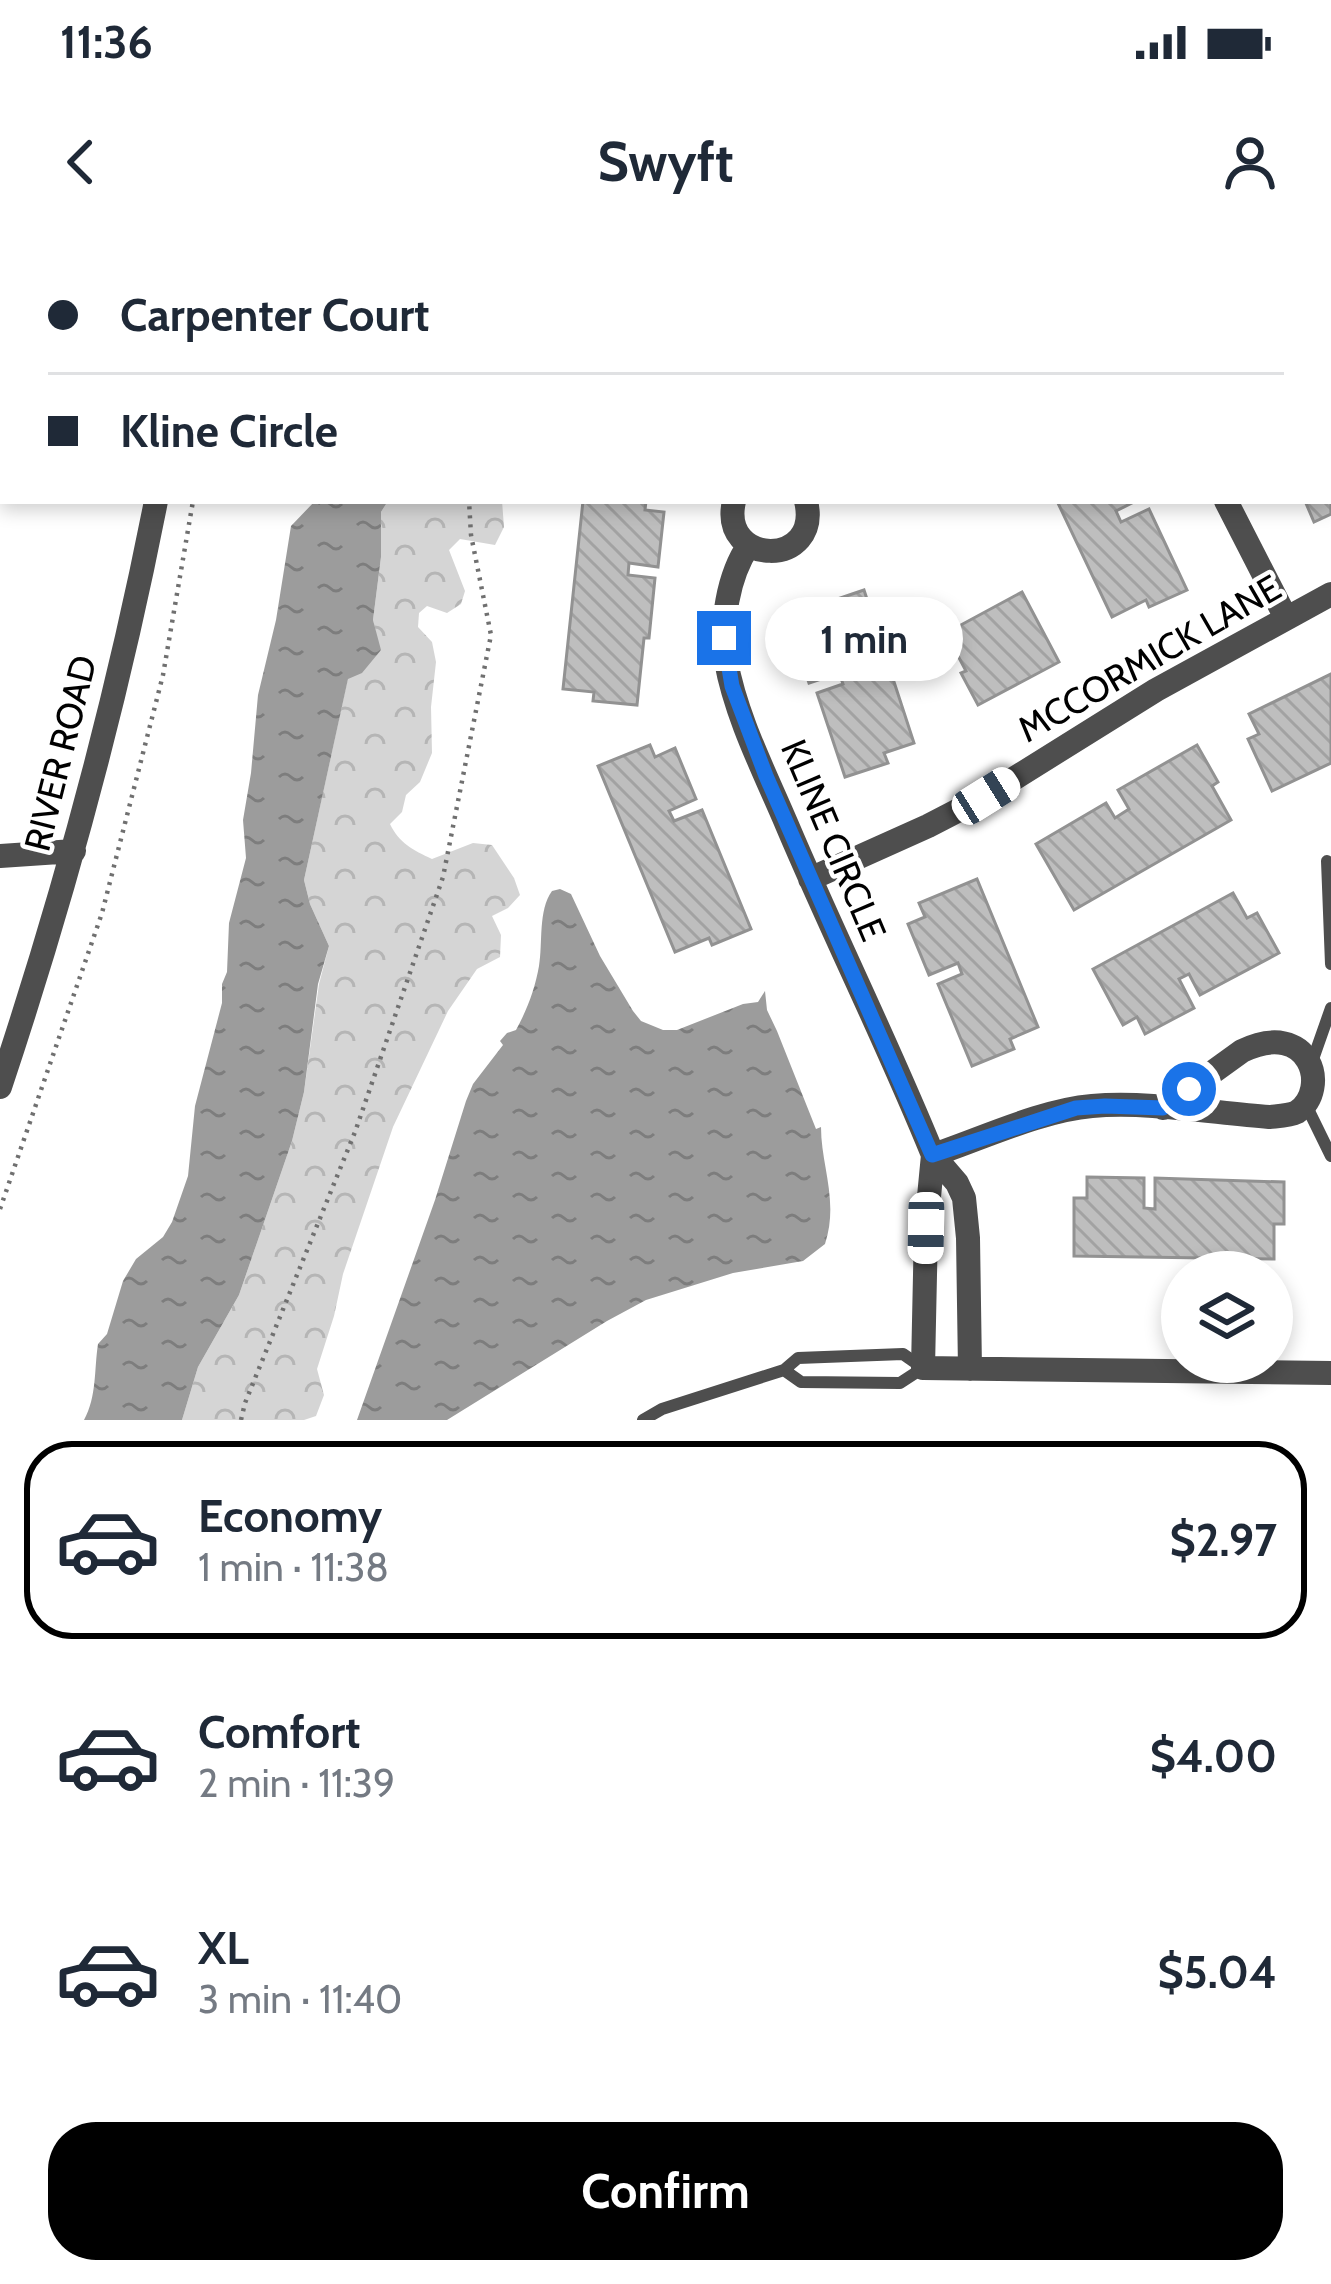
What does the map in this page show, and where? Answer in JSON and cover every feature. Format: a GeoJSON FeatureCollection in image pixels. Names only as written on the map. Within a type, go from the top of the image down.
{"type":"FeatureCollection","features":[{"type":"Feature","properties":{"kind":"street","name":"RIVER ROAD"},"geometry":{"type":"LineString","coordinates":[[0,1088],[74,851],[140,583],[154,504]]}},
{"type":"Feature","properties":{"kind":"street"},"geometry":{"type":"LineString","coordinates":[[734,504],[738,534],[748,545],[772,552],[793,544],[807,526],[807,504]]}},
{"type":"Feature","properties":{"kind":"street"},"geometry":{"type":"LineString","coordinates":[[1228,504],[1286,618]]}},
{"type":"Feature","properties":{"kind":"street","name":"KLINE CIRCLE"},"geometry":{"type":"LineString","coordinates":[[748,545],[734,575],[726,614],[724,638],[732,686],[810,879],[932,1155],[964,1198],[970,1369]]}},
{"type":"Feature","properties":{"kind":"street","name":"MCCORMICK LANE"},"geometry":{"type":"LineString","coordinates":[[810,879],[986,796],[1156,690],[1331,594]]}},
{"type":"Feature","properties":{"kind":"street"},"geometry":{"type":"LineString","coordinates":[[0,856],[74,851]]}},
{"type":"Feature","properties":{"kind":"street"},"geometry":{"type":"LineString","coordinates":[[932,1155],[1076,1108],[1163,1108],[1269,1118],[1296,1112],[1312,1096],[1311,1063],[1294,1044],[1270,1041],[1256,1045],[1163,1108]]}},
{"type":"Feature","properties":{"kind":"street","name":"KLINE CIRCLE"},"geometry":{"type":"LineString","coordinates":[[923,1368],[932,1155]]}},
{"type":"Feature","properties":{"kind":"street"},"geometry":{"type":"LineString","coordinates":[[923,1368],[1331,1373]]}},
{"type":"Feature","properties":{"kind":"lane"},"geometry":{"type":"LineString","coordinates":[[1327,861],[1331,964]]}},
{"type":"Feature","properties":{"kind":"lane"},"geometry":{"type":"LineString","coordinates":[[1311,1063],[1331,1007]]}},
{"type":"Feature","properties":{"kind":"lane"},"geometry":{"type":"LineString","coordinates":[[1306,1105],[1331,1156]]}},
{"type":"Feature","properties":{"kind":"lane"},"geometry":{"type":"LineString","coordinates":[[644,1420],[662,1409],[784,1370],[798,1358],[903,1354],[923,1368],[900,1383],[801,1382],[784,1370]]}},
{"type":"Feature","properties":{"kind":"path"},"geometry":{"type":"LineString","coordinates":[[0,1209],[102,913],[163,675],[192,504]]}},
{"type":"Feature","properties":{"kind":"path"},"geometry":{"type":"LineString","coordinates":[[241,1420],[356,1132],[443,878],[490,635],[469,504]]}},
{"type":"Feature","properties":{"kind":"green space"},"geometry":{"type":"Polygon","coordinates":[[[386,504],[502,504],[504,527],[495,545],[460,539],[449,550],[465,591],[461,604],[447,613],[427,606],[419,613],[418,627],[432,642],[436,662],[432,753],[420,782],[406,795],[402,812],[390,824],[407,845],[432,859],[473,843],[492,845],[520,895],[492,916],[501,935],[500,957],[477,969],[448,1011],[393,1127],[343,1274],[317,1369],[324,1395],[316,1416],[304,1420],[182,1420],[198,1367],[239,1295],[304,1092],[329,946],[304,880],[348,678],[377,639],[373,620],[381,512],[386,504]]]}},
{"type":"Feature","properties":{"kind":"water"},"geometry":{"type":"Polygon","coordinates":[[[312,504],[386,504],[381,512],[373,620],[381,650],[362,673],[348,679],[304,880],[329,946],[318,984],[304,1092],[239,1295],[198,1367],[182,1420],[84,1420],[93,1392],[98,1344],[107,1334],[123,1281],[136,1259],[163,1237],[188,1176],[195,1106],[222,1003],[229,923],[246,858],[243,820],[258,695],[291,526],[312,504]]]}},
{"type":"Feature","properties":{"kind":"water"},"geometry":{"type":"Polygon","coordinates":[[[552,891],[571,894],[600,956],[641,1021],[677,1030],[758,1002],[765,991],[767,1010],[816,1129],[821,1127],[830,1198],[825,1244],[803,1261],[733,1273],[646,1300],[447,1420],[357,1420],[466,1101],[503,1045],[500,1041],[516,1030],[524,1015],[539,966],[545,908],[552,891]]]}},
{"type":"Feature","properties":{"kind":"building"},"geometry":{"type":"Polygon","coordinates":[[[583,504],[646,504],[645,510],[664,512],[658,567],[629,563],[628,575],[655,578],[637,705],[593,701],[594,692],[563,689],[583,504]]]}},
{"type":"Feature","properties":{"kind":"building"},"geometry":{"type":"Polygon","coordinates":[[[1058,504],[1130,504],[1116,511],[1121,522],[1149,509],[1187,590],[1149,607],[1146,600],[1112,617],[1058,504]]]}},
{"type":"Feature","properties":{"kind":"building"},"geometry":{"type":"Polygon","coordinates":[[[1306,504],[1331,504],[1331,514],[1314,522],[1306,504]]]}},
{"type":"Feature","properties":{"kind":"building"},"geometry":{"type":"Polygon","coordinates":[[[864,590],[914,743],[884,753],[888,763],[845,777],[817,693],[843,684],[839,673],[809,683],[791,629],[809,623],[805,610],[864,590]]]}},
{"type":"Feature","properties":{"kind":"building"},"geometry":{"type":"Polygon","coordinates":[[[1022,592],[1059,662],[978,705],[946,633],[1022,592]]]}},
{"type":"Feature","properties":{"kind":"building"},"geometry":{"type":"Polygon","coordinates":[[[1331,674],[1331,763],[1272,791],[1248,739],[1259,734],[1249,714],[1331,674]]]}},
{"type":"Feature","properties":{"kind":"building"},"geometry":{"type":"Polygon","coordinates":[[[650,745],[655,757],[675,748],[696,799],[669,811],[674,821],[702,810],[751,929],[712,945],[709,938],[675,952],[598,766],[650,745]]]}},
{"type":"Feature","properties":{"kind":"building"},"geometry":{"type":"Polygon","coordinates":[[[1197,745],[1218,782],[1212,786],[1231,820],[1074,910],[1036,844],[1106,803],[1115,818],[1129,809],[1118,790],[1197,745]]]}},
{"type":"Feature","properties":{"kind":"building"},"geometry":{"type":"Polygon","coordinates":[[[977,879],[1038,1027],[1010,1039],[1014,1049],[972,1066],[938,984],[962,974],[958,963],[929,975],[908,924],[925,917],[919,903],[977,879]]]}},
{"type":"Feature","properties":{"kind":"building"},"geometry":{"type":"Polygon","coordinates":[[[1233,893],[1247,918],[1257,913],[1279,953],[1200,995],[1189,974],[1179,979],[1194,1008],[1145,1034],[1137,1017],[1123,1025],[1093,969],[1233,893]]]}},
{"type":"Feature","properties":{"kind":"building"},"geometry":{"type":"Polygon","coordinates":[[[1087,1177],[1144,1178],[1144,1208],[1155,1209],[1155,1178],[1284,1182],[1284,1224],[1274,1224],[1274,1251],[1074,1256],[1074,1198],[1087,1198],[1087,1177]]]}},
{"type":"Feature","properties":{"kind":"route"},"geometry":{"type":"LineString","coordinates":[[724,638],[732,686],[766,776],[932,1155],[1076,1108],[1163,1108],[1189,1089]]}}]}
